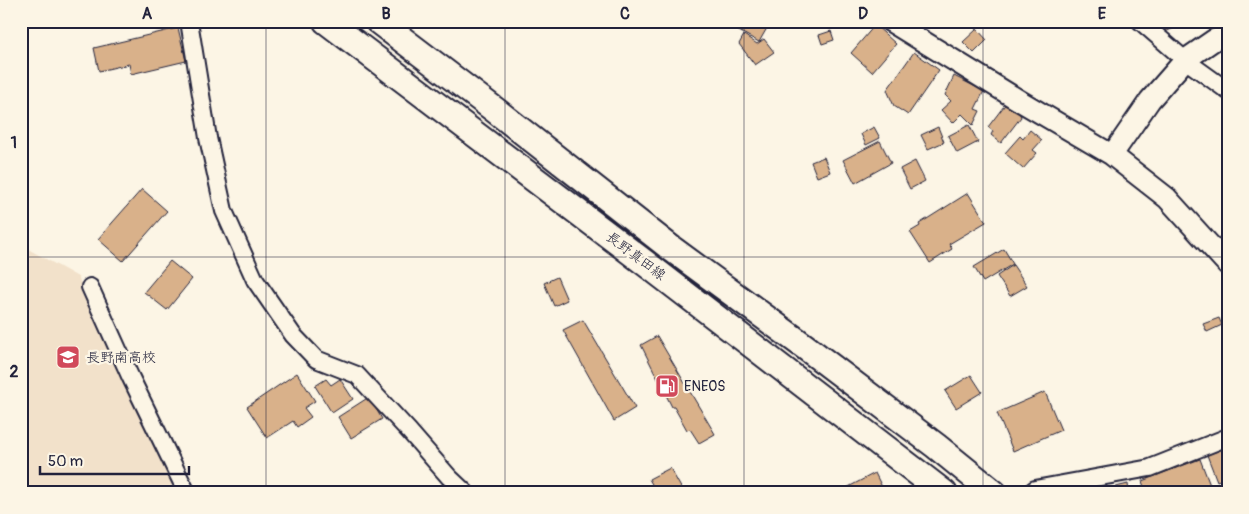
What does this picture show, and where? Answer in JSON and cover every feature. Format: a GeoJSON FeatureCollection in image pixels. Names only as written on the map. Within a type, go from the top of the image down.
{"type":"FeatureCollection","features":[{"type":"Feature","properties":{"kind":"main road","name":"長野真田線"},"geometry":{"type":"LineString","coordinates":[[326,21],[645,263],[929,488]]}},
{"type":"Feature","properties":{"kind":"main road","name":"長野真田線"},"geometry":{"type":"LineString","coordinates":[[378,21],[672,249],[936,446],[994,493]]}},
{"type":"Feature","properties":{"kind":"street"},"geometry":{"type":"LineString","coordinates":[[189,21],[208,138],[224,211],[255,280],[293,335],[316,359],[357,375],[449,477],[466,493]]}},
{"type":"Feature","properties":{"kind":"street"},"geometry":{"type":"LineString","coordinates":[[890,21],[1112,155],[1167,198],[1228,264]]}},
{"type":"Feature","properties":{"kind":"street"},"geometry":{"type":"LineString","coordinates":[[1140,21],[1185,60],[1228,91]]}},
{"type":"Feature","properties":{"kind":"street"},"geometry":{"type":"LineString","coordinates":[[1112,155],[1150,100],[1185,60],[1214,40],[1228,34]]}},
{"type":"Feature","properties":{"kind":"street"},"geometry":{"type":"LineString","coordinates":[[90,287],[186,493]]}},
{"type":"Feature","properties":{"kind":"street"},"geometry":{"type":"LineString","coordinates":[[1030,493],[1035,489],[1150,468],[1228,437]]}},
{"type":"Feature","properties":{"kind":"shaded area","name":"長野南高校"},"geometry":{"type":"Polygon","coordinates":[[[21,245],[78,277],[150,437],[180,493],[21,493],[21,245]]]}},
{"type":"Feature","properties":{"kind":"building"},"geometry":{"type":"Polygon","coordinates":[[[725,21],[771,21],[759,42],[724,23],[725,21]]]}},
{"type":"Feature","properties":{"kind":"building"},"geometry":{"type":"Polygon","coordinates":[[[1161,21],[1190,21],[1165,32],[1161,21]]]}},
{"type":"Feature","properties":{"kind":"building"},"geometry":{"type":"Polygon","coordinates":[[[875,25],[896,44],[872,72],[851,53],[875,25]]]}},
{"type":"Feature","properties":{"kind":"building"},"geometry":{"type":"Polygon","coordinates":[[[178,28],[186,61],[131,74],[129,64],[99,71],[94,48],[178,28]]]}},
{"type":"Feature","properties":{"kind":"building"},"geometry":{"type":"Polygon","coordinates":[[[977,29],[987,40],[974,53],[963,42],[977,29]]]}},
{"type":"Feature","properties":{"kind":"building"},"geometry":{"type":"Polygon","coordinates":[[[831,31],[834,40],[822,44],[819,35],[831,31]]]}},
{"type":"Feature","properties":{"kind":"building"},"geometry":{"type":"Polygon","coordinates":[[[744,35],[757,44],[764,39],[774,52],[755,65],[739,44],[744,35]]]}},
{"type":"Feature","properties":{"kind":"building"},"geometry":{"type":"Polygon","coordinates":[[[914,52],[939,70],[908,115],[894,106],[887,90],[914,52]]]}},
{"type":"Feature","properties":{"kind":"building"},"geometry":{"type":"Polygon","coordinates":[[[954,76],[984,91],[975,109],[980,111],[973,125],[962,114],[953,123],[941,110],[951,101],[945,95],[954,76]]]}},
{"type":"Feature","properties":{"kind":"building"},"geometry":{"type":"Polygon","coordinates":[[[1007,102],[1019,112],[1021,117],[1001,143],[991,135],[993,131],[988,127],[1007,102]]]}},
{"type":"Feature","properties":{"kind":"building"},"geometry":{"type":"Polygon","coordinates":[[[969,125],[978,142],[957,153],[948,136],[969,125]]]}},
{"type":"Feature","properties":{"kind":"building"},"geometry":{"type":"Polygon","coordinates":[[[874,127],[880,138],[866,145],[861,134],[874,127]]]}},
{"type":"Feature","properties":{"kind":"building"},"geometry":{"type":"Polygon","coordinates":[[[938,127],[944,142],[928,149],[921,135],[938,127]]]}},
{"type":"Feature","properties":{"kind":"building"},"geometry":{"type":"Polygon","coordinates":[[[1030,130],[1042,140],[1033,150],[1037,153],[1023,169],[1005,153],[1020,136],[1023,139],[1030,130]]]}},
{"type":"Feature","properties":{"kind":"building"},"geometry":{"type":"Polygon","coordinates":[[[880,141],[891,163],[855,183],[843,160],[880,141]]]}},
{"type":"Feature","properties":{"kind":"building"},"geometry":{"type":"Polygon","coordinates":[[[824,157],[830,172],[817,177],[811,162],[824,157]]]}},
{"type":"Feature","properties":{"kind":"building"},"geometry":{"type":"Polygon","coordinates":[[[915,161],[925,181],[910,189],[900,169],[915,161]]]}},
{"type":"Feature","properties":{"kind":"building"},"geometry":{"type":"Polygon","coordinates":[[[142,189],[167,211],[123,261],[98,239],[142,189]]]}},
{"type":"Feature","properties":{"kind":"building"},"geometry":{"type":"Polygon","coordinates":[[[968,193],[986,222],[949,244],[952,249],[930,263],[910,232],[920,226],[919,224],[968,193]]]}},
{"type":"Feature","properties":{"kind":"building"},"geometry":{"type":"Polygon","coordinates":[[[1004,249],[1013,264],[983,282],[974,267],[1004,249]]]}},
{"type":"Feature","properties":{"kind":"building"},"geometry":{"type":"Polygon","coordinates":[[[170,261],[192,279],[167,310],[144,292],[170,261]]]}},
{"type":"Feature","properties":{"kind":"building"},"geometry":{"type":"Polygon","coordinates":[[[1013,265],[1027,286],[1010,296],[997,276],[1013,265]]]}},
{"type":"Feature","properties":{"kind":"building"},"geometry":{"type":"Polygon","coordinates":[[[557,277],[567,300],[554,306],[544,283],[557,277]]]}},
{"type":"Feature","properties":{"kind":"building"},"geometry":{"type":"Polygon","coordinates":[[[1219,318],[1222,325],[1207,332],[1203,324],[1219,318]]]}},
{"type":"Feature","properties":{"kind":"building"},"geometry":{"type":"Polygon","coordinates":[[[583,320],[635,408],[614,421],[563,330],[583,320]]]}},
{"type":"Feature","properties":{"kind":"building"},"geometry":{"type":"Polygon","coordinates":[[[657,336],[715,434],[699,443],[690,429],[687,430],[674,407],[672,407],[641,345],[657,336]]]}},
{"type":"Feature","properties":{"kind":"building"},"geometry":{"type":"Polygon","coordinates":[[[297,373],[315,401],[304,408],[311,417],[297,427],[293,421],[267,438],[247,407],[297,373]]]}},
{"type":"Feature","properties":{"kind":"building"},"geometry":{"type":"Polygon","coordinates":[[[971,375],[982,392],[956,408],[945,391],[971,375]]]}},
{"type":"Feature","properties":{"kind":"building"},"geometry":{"type":"Polygon","coordinates":[[[326,379],[331,385],[340,379],[353,399],[332,413],[315,386],[326,379]]]}},
{"type":"Feature","properties":{"kind":"building"},"geometry":{"type":"Polygon","coordinates":[[[1045,392],[1061,430],[1013,451],[997,413],[1045,392]]]}},
{"type":"Feature","properties":{"kind":"building"},"geometry":{"type":"Polygon","coordinates":[[[369,397],[382,419],[351,438],[338,417],[369,397]]]}},
{"type":"Feature","properties":{"kind":"building"},"geometry":{"type":"Polygon","coordinates":[[[1228,447],[1228,477],[1217,481],[1207,455],[1228,447]]]}},
{"type":"Feature","properties":{"kind":"building"},"geometry":{"type":"Polygon","coordinates":[[[1200,459],[1213,493],[1146,493],[1142,481],[1200,459]]]}},
{"type":"Feature","properties":{"kind":"building"},"geometry":{"type":"Polygon","coordinates":[[[670,468],[684,493],[657,493],[649,479],[670,468]]]}},
{"type":"Feature","properties":{"kind":"building"},"geometry":{"type":"Polygon","coordinates":[[[875,473],[885,493],[837,493],[875,473]]]}},
{"type":"Feature","properties":{"kind":"building"},"geometry":{"type":"Polygon","coordinates":[[[443,484],[449,493],[430,493],[443,484]]]}},
{"type":"Feature","properties":{"kind":"building"},"geometry":{"type":"Polygon","coordinates":[[[1128,484],[1129,493],[1117,493],[1116,487],[1128,484]]]}},
{"type":"Feature","properties":{"kind":"building"},"geometry":{"type":"Polygon","coordinates":[[[1112,487],[1113,493],[1100,493],[1099,489],[1112,487]]]}},
{"type":"Feature","properties":{"kind":"place","name":"長野南高校"},"geometry":{"type":"Point","coordinates":[68,357]}},
{"type":"Feature","properties":{"kind":"place","name":"ENEOS"},"geometry":{"type":"Point","coordinates":[667,386]}}]}
